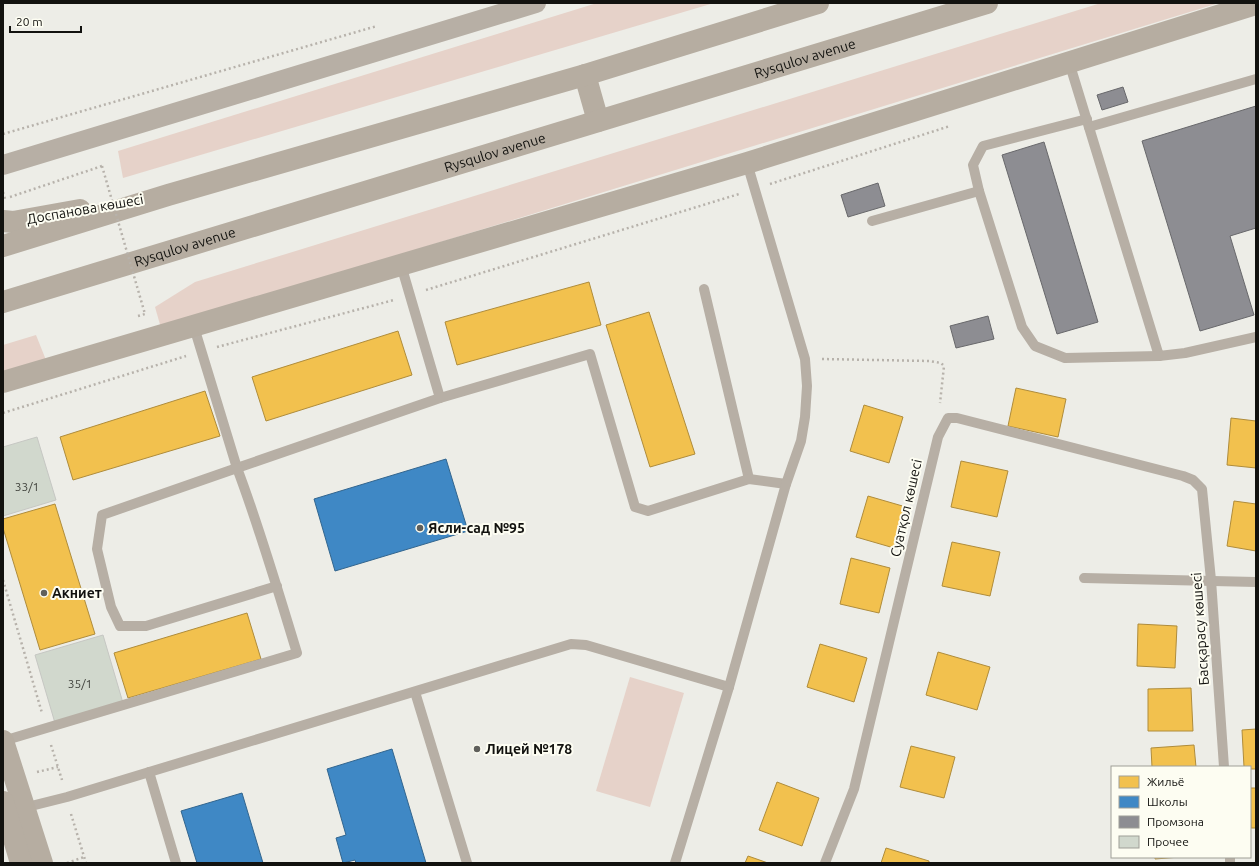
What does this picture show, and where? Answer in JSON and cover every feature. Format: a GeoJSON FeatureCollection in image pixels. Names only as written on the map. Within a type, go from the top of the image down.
{"type":"FeatureCollection","features":[{"type":"Feature","properties":{"kind":"main road"},"geometry":{"type":"LineString","coordinates":[[3,246],[168,195],[585,75],[818,3]]}},
{"type":"Feature","properties":{"kind":"main road","name":"Rysqulov avenue"},"geometry":{"type":"LineString","coordinates":[[3,302],[987,3]]}},
{"type":"Feature","properties":{"kind":"main road"},"geometry":{"type":"LineString","coordinates":[[3,382],[747,163],[1256,4]]}},
{"type":"Feature","properties":{"kind":"main road"},"geometry":{"type":"LineString","coordinates":[[585,75],[598,121]]}},
{"type":"Feature","properties":{"kind":"main road","name":"Доспанова көшесі"},"geometry":{"type":"LineString","coordinates":[[3,221],[13,222],[168,195]]}},
{"type":"Feature","properties":{"kind":"main road"},"geometry":{"type":"LineString","coordinates":[[3,741],[11,808],[21,863]]}},
{"type":"Feature","properties":{"kind":"main road"},"geometry":{"type":"LineString","coordinates":[[16,838],[42,863]]}},
{"type":"Feature","properties":{"kind":"street"},"geometry":{"type":"LineString","coordinates":[[3,165],[536,3]]}},
{"type":"Feature","properties":{"kind":"lane"},"geometry":{"type":"LineString","coordinates":[[1069,62],[1159,356]]}},
{"type":"Feature","properties":{"kind":"lane"},"geometry":{"type":"LineString","coordinates":[[1256,80],[1088,123],[983,146],[973,165],[979,191],[1022,328],[1035,346],[1066,358],[1159,356],[1185,353],[1256,337]]}},
{"type":"Feature","properties":{"kind":"lane"},"geometry":{"type":"LineString","coordinates":[[675,863],[729,687],[786,484],[801,441],[805,417],[807,386],[805,359],[747,163]]}},
{"type":"Feature","properties":{"kind":"lane"},"geometry":{"type":"LineString","coordinates":[[872,221],[979,191]]}},
{"type":"Feature","properties":{"kind":"lane"},"geometry":{"type":"LineString","coordinates":[[401,265],[440,398]]}},
{"type":"Feature","properties":{"kind":"lane"},"geometry":{"type":"LineString","coordinates":[[704,289],[749,479]]}},
{"type":"Feature","properties":{"kind":"lane"},"geometry":{"type":"LineString","coordinates":[[3,741],[297,653],[253,511],[237,468],[194,327]]}},
{"type":"Feature","properties":{"kind":"lane"},"geometry":{"type":"LineString","coordinates":[[276,586],[146,626],[120,626],[111,607],[97,549],[102,515],[440,398],[590,354],[635,507],[648,511],[749,479],[786,484]]}},
{"type":"Feature","properties":{"kind":"lane","name":"Басқарасу көшесі"},"geometry":{"type":"LineString","coordinates":[[944,423],[948,418],[957,418],[1183,476],[1193,480],[1202,489],[1212,580],[1224,766]]}},
{"type":"Feature","properties":{"kind":"lane","name":"Суатқол көшесі"},"geometry":{"type":"LineString","coordinates":[[825,863],[854,789],[938,437],[944,423]]}},
{"type":"Feature","properties":{"kind":"lane"},"geometry":{"type":"LineString","coordinates":[[1084,578],[1256,582]]}},
{"type":"Feature","properties":{"kind":"lane"},"geometry":{"type":"LineString","coordinates":[[11,808],[149,772],[571,644],[586,645],[729,687]]}},
{"type":"Feature","properties":{"kind":"lane"},"geometry":{"type":"LineString","coordinates":[[415,692],[467,863]]}},
{"type":"Feature","properties":{"kind":"lane"},"geometry":{"type":"LineString","coordinates":[[149,772],[176,863]]}},
{"type":"Feature","properties":{"kind":"path"},"geometry":{"type":"LineString","coordinates":[[3,134],[381,25]]}},
{"type":"Feature","properties":{"kind":"path"},"geometry":{"type":"LineString","coordinates":[[3,413],[201,351],[410,296],[754,190],[956,124]]}},
{"type":"Feature","properties":{"kind":"path"},"geometry":{"type":"LineString","coordinates":[[3,192],[5,199],[102,166],[145,314]]}},
{"type":"Feature","properties":{"kind":"path"},"geometry":{"type":"LineString","coordinates":[[805,359],[929,361],[941,363],[944,366],[944,371],[940,410],[944,423]]}},
{"type":"Feature","properties":{"kind":"path"},"geometry":{"type":"LineString","coordinates":[[67,863],[84,857]]}},
{"type":"Feature","properties":{"kind":"shaded area"},"geometry":{"type":"Polygon","coordinates":[[[597,3],[714,3],[123,178],[118,151],[597,3]]]}},
{"type":"Feature","properties":{"kind":"shaded area"},"geometry":{"type":"Polygon","coordinates":[[[1101,3],[1219,3],[161,328],[155,307],[195,282],[1101,3]]]}},
{"type":"Feature","properties":{"kind":"shaded area"},"geometry":{"type":"Polygon","coordinates":[[[36,335],[46,360],[3,372],[3,345],[36,335]]]}},
{"type":"Feature","properties":{"kind":"shaded area"},"geometry":{"type":"Polygon","coordinates":[[[630,677],[684,693],[650,807],[596,791],[630,677]]]}},
{"type":"Feature","properties":{"kind":"building: Жильё"},"geometry":{"type":"Polygon","coordinates":[[[589,282],[601,325],[457,365],[445,322],[589,282]]]}},
{"type":"Feature","properties":{"kind":"building: Жильё"},"geometry":{"type":"Polygon","coordinates":[[[649,312],[695,454],[650,467],[606,325],[649,312]]]}},
{"type":"Feature","properties":{"kind":"building: Жильё"},"geometry":{"type":"Polygon","coordinates":[[[398,331],[412,375],[266,421],[252,377],[398,331]]]}},
{"type":"Feature","properties":{"kind":"building: Жильё"},"geometry":{"type":"Polygon","coordinates":[[[1016,388],[1066,399],[1058,437],[1008,426],[1016,388]]]}},
{"type":"Feature","properties":{"kind":"building: Жильё"},"geometry":{"type":"Polygon","coordinates":[[[205,391],[220,436],[73,480],[60,437],[205,391]]]}},
{"type":"Feature","properties":{"kind":"building: Жильё"},"geometry":{"type":"Polygon","coordinates":[[[864,405],[903,417],[889,463],[850,451],[864,405]]]}},
{"type":"Feature","properties":{"kind":"building: Жильё"},"geometry":{"type":"Polygon","coordinates":[[[1231,418],[1256,421],[1256,468],[1227,465],[1231,418]]]}},
{"type":"Feature","properties":{"kind":"building: Жильё"},"geometry":{"type":"Polygon","coordinates":[[[961,461],[1008,471],[997,517],[951,507],[961,461]]]}},
{"type":"Feature","properties":{"kind":"building: Жильё"},"geometry":{"type":"Polygon","coordinates":[[[868,496],[906,507],[894,548],[856,537],[868,496]]]}},
{"type":"Feature","properties":{"kind":"building: Жильё"},"geometry":{"type":"Polygon","coordinates":[[[1234,501],[1256,504],[1256,551],[1227,546],[1234,501]]]}},
{"type":"Feature","properties":{"kind":"building: Жильё"},"geometry":{"type":"Polygon","coordinates":[[[55,504],[95,634],[40,650],[3,528],[3,519],[55,504]]]}},
{"type":"Feature","properties":{"kind":"building: Жильё"},"geometry":{"type":"Polygon","coordinates":[[[952,542],[1000,552],[990,596],[942,586],[952,542]]]}},
{"type":"Feature","properties":{"kind":"building: Жильё"},"geometry":{"type":"Polygon","coordinates":[[[851,558],[890,568],[879,613],[840,604],[851,558]]]}},
{"type":"Feature","properties":{"kind":"building: Жильё"},"geometry":{"type":"Polygon","coordinates":[[[247,613],[261,659],[128,698],[114,653],[247,613]]]}},
{"type":"Feature","properties":{"kind":"building: Жильё"},"geometry":{"type":"Polygon","coordinates":[[[1138,624],[1177,626],[1175,668],[1137,666],[1138,624]]]}},
{"type":"Feature","properties":{"kind":"building: Жильё"},"geometry":{"type":"Polygon","coordinates":[[[820,644],[867,658],[854,702],[807,687],[820,644]]]}},
{"type":"Feature","properties":{"kind":"building: Жильё"},"geometry":{"type":"Polygon","coordinates":[[[938,652],[990,667],[977,710],[926,695],[938,652]]]}},
{"type":"Feature","properties":{"kind":"building: Жильё"},"geometry":{"type":"Polygon","coordinates":[[[1191,688],[1193,731],[1148,731],[1148,689],[1191,688]]]}},
{"type":"Feature","properties":{"kind":"building: Жильё"},"geometry":{"type":"Polygon","coordinates":[[[1256,729],[1256,769],[1251,769],[1251,766],[1244,766],[1242,730],[1256,729]]]}},
{"type":"Feature","properties":{"kind":"building: Жильё"},"geometry":{"type":"Polygon","coordinates":[[[1194,745],[1196,766],[1152,766],[1151,748],[1194,745]]]}},
{"type":"Feature","properties":{"kind":"building: Жильё"},"geometry":{"type":"Polygon","coordinates":[[[911,746],[955,757],[944,798],[900,787],[911,746]]]}},
{"type":"Feature","properties":{"kind":"building: Жильё"},"geometry":{"type":"Polygon","coordinates":[[[777,782],[819,798],[802,846],[759,830],[777,782]]]}},
{"type":"Feature","properties":{"kind":"building: Жильё"},"geometry":{"type":"Polygon","coordinates":[[[1251,788],[1256,788],[1256,828],[1251,828],[1251,788]]]}},
{"type":"Feature","properties":{"kind":"building: Жильё"},"geometry":{"type":"Polygon","coordinates":[[[886,848],[929,861],[929,863],[881,863],[886,848]]]}},
{"type":"Feature","properties":{"kind":"building: Жильё"},"geometry":{"type":"Polygon","coordinates":[[[748,856],[768,863],[745,863],[748,856]]]}},
{"type":"Feature","properties":{"kind":"building: Школы"},"geometry":{"type":"Polygon","coordinates":[[[446,459],[468,531],[335,571],[314,499],[446,459]]]}},
{"type":"Feature","properties":{"kind":"building: Школы"},"geometry":{"type":"Polygon","coordinates":[[[392,749],[426,863],[356,863],[355,860],[343,863],[336,838],[346,835],[327,769],[392,749]]]}},
{"type":"Feature","properties":{"kind":"building: Школы"},"geometry":{"type":"Polygon","coordinates":[[[242,793],[263,863],[197,863],[181,811],[242,793]]]}},
{"type":"Feature","properties":{"kind":"building: Промзона"},"geometry":{"type":"Polygon","coordinates":[[[1123,87],[1128,102],[1102,110],[1097,95],[1123,87]]]}},
{"type":"Feature","properties":{"kind":"building: Промзона"},"geometry":{"type":"Polygon","coordinates":[[[1256,106],[1256,228],[1230,236],[1254,315],[1200,331],[1142,141],[1256,106]]]}},
{"type":"Feature","properties":{"kind":"building: Промзона"},"geometry":{"type":"Polygon","coordinates":[[[1044,142],[1098,322],[1057,334],[1002,155],[1044,142]]]}},
{"type":"Feature","properties":{"kind":"building: Промзона"},"geometry":{"type":"Polygon","coordinates":[[[878,183],[885,206],[848,217],[841,195],[878,183]]]}},
{"type":"Feature","properties":{"kind":"building: Промзона"},"geometry":{"type":"Polygon","coordinates":[[[988,316],[994,339],[956,348],[950,326],[988,316]]]}},
{"type":"Feature","properties":{"kind":"building: Прочее"},"geometry":{"type":"Polygon","coordinates":[[[37,437],[56,500],[3,516],[3,447],[37,437]]]}},
{"type":"Feature","properties":{"kind":"building: Прочее"},"geometry":{"type":"Polygon","coordinates":[[[103,635],[123,703],[55,723],[35,655],[103,635]]]}},
{"type":"Feature","properties":{"kind":"place","name":"Ясли-сад №95"},"geometry":{"type":"Point","coordinates":[420,528]}},
{"type":"Feature","properties":{"kind":"place","name":"Акниет"},"geometry":{"type":"Point","coordinates":[44,593]}},
{"type":"Feature","properties":{"kind":"place","name":"Лицей №178"},"geometry":{"type":"Point","coordinates":[477,749]}}]}
